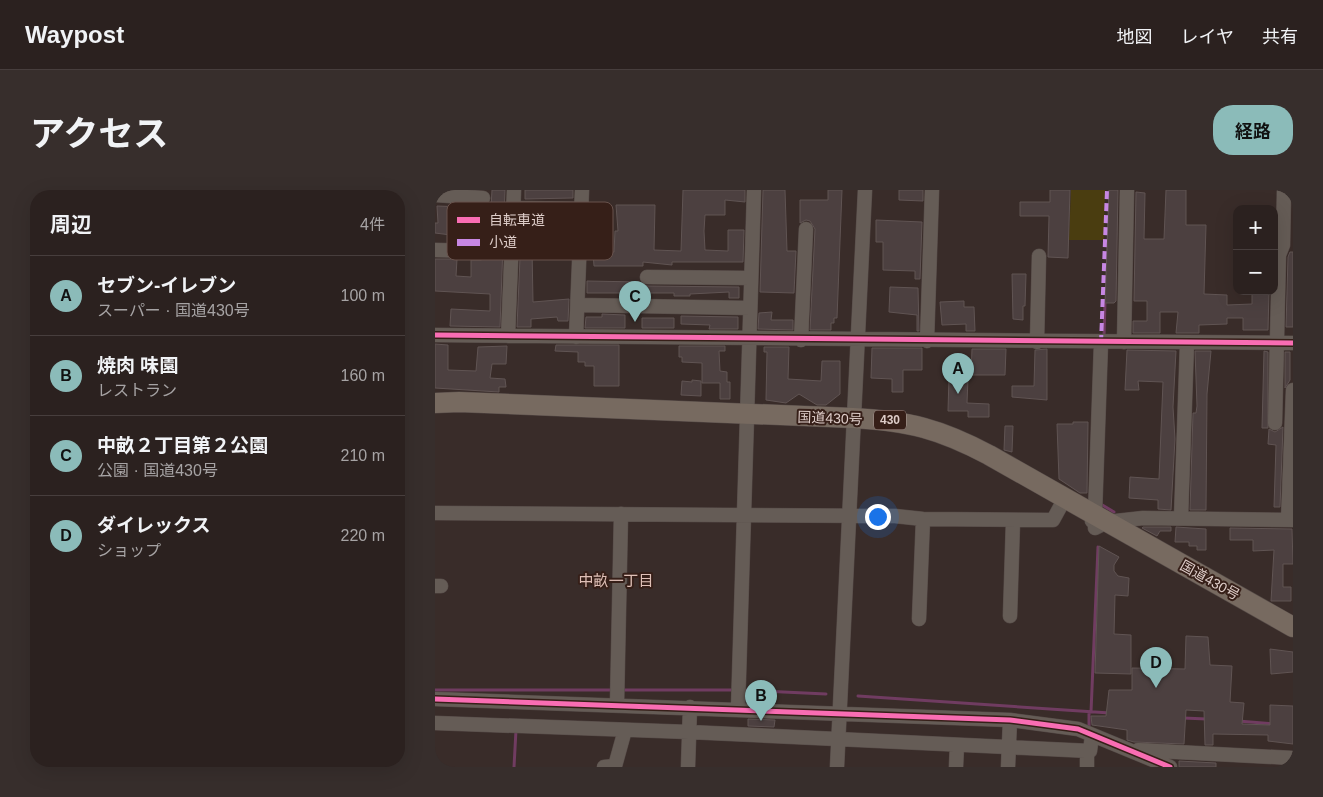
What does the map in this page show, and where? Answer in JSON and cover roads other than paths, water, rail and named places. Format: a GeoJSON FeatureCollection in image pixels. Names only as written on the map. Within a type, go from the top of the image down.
{"type":"FeatureCollection","features":[{"type":"Feature","properties":{"kind":"highway","name":"国道430号"},"geometry":{"type":"LineString","coordinates":[[435,403],[459,402],[747,421]]}},
{"type":"Feature","properties":{"kind":"highway","name":"国道430号"},"geometry":{"type":"LineString","coordinates":[[435,414],[475,413],[853,425],[930,442],[1063,503],[1293,627]]}},
{"type":"Feature","properties":{"kind":"highway","name":"国道430号"},"geometry":{"type":"LineString","coordinates":[[1097,522],[1293,639]]}},
{"type":"Feature","properties":{"kind":"street"},"geometry":{"type":"LineString","coordinates":[[738,709],[747,515],[747,421],[754,190]]}},
{"type":"Feature","properties":{"kind":"street"},"geometry":{"type":"LineString","coordinates":[[837,767],[865,190]]}},
{"type":"Feature","properties":{"kind":"street"},"geometry":{"type":"LineString","coordinates":[[927,341],[932,190]]}},
{"type":"Feature","properties":{"kind":"street"},"geometry":{"type":"LineString","coordinates":[[1124,342],[1127,190]]}},
{"type":"Feature","properties":{"kind":"street"},"geometry":{"type":"LineString","coordinates":[[1275,423],[1279,255],[1284,236],[1284,190]]}},
{"type":"Feature","properties":{"kind":"street"},"geometry":{"type":"LineString","coordinates":[[435,196],[483,198]]}},
{"type":"Feature","properties":{"kind":"street"},"geometry":{"type":"LineString","coordinates":[[801,340],[806,229]]}},
{"type":"Feature","properties":{"kind":"street"},"geometry":{"type":"LineString","coordinates":[[1037,342],[1039,256]]}},
{"type":"Feature","properties":{"kind":"street"},"geometry":{"type":"LineString","coordinates":[[508,336],[512,260]]}},
{"type":"Feature","properties":{"kind":"street"},"geometry":{"type":"LineString","coordinates":[[576,337],[579,260]]}},
{"type":"Feature","properties":{"kind":"street"},"geometry":{"type":"LineString","coordinates":[[647,277],[751,278]]}},
{"type":"Feature","properties":{"kind":"street"},"geometry":{"type":"LineString","coordinates":[[578,306],[750,308]]}},
{"type":"Feature","properties":{"kind":"street"},"geometry":{"type":"LineString","coordinates":[[435,335],[857,341],[1293,343]]}},
{"type":"Feature","properties":{"kind":"street"},"geometry":{"type":"LineString","coordinates":[[1101,342],[1097,522],[1181,518],[1291,520],[1293,390]]}},
{"type":"Feature","properties":{"kind":"street"},"geometry":{"type":"LineString","coordinates":[[1181,518],[1187,343]]}},
{"type":"Feature","properties":{"kind":"street"},"geometry":{"type":"LineString","coordinates":[[435,512],[1053,520],[1063,503]]}},
{"type":"Feature","properties":{"kind":"street"},"geometry":{"type":"LineString","coordinates":[[617,695],[621,514]]}},
{"type":"Feature","properties":{"kind":"street"},"geometry":{"type":"LineString","coordinates":[[919,618],[923,519]]}},
{"type":"Feature","properties":{"kind":"street"},"geometry":{"type":"LineString","coordinates":[[1010,616],[1013,520]]}},
{"type":"Feature","properties":{"kind":"street"},"geometry":{"type":"LineString","coordinates":[[435,699],[617,695],[690,707],[1009,720],[1062,726],[1130,749],[1170,767]]}},
{"type":"Feature","properties":{"kind":"street"},"geometry":{"type":"LineString","coordinates":[[688,767],[687,730],[690,707]]}},
{"type":"Feature","properties":{"kind":"street"},"geometry":{"type":"LineString","coordinates":[[1008,767],[1011,745],[1009,720]]}},
{"type":"Feature","properties":{"kind":"street"},"geometry":{"type":"LineString","coordinates":[[435,723],[625,730],[687,730],[957,745],[1011,745],[1087,751],[1090,751],[1092,735]]}},
{"type":"Feature","properties":{"kind":"street"},"geometry":{"type":"LineString","coordinates":[[604,767],[615,766],[625,730]]}},
{"type":"Feature","properties":{"kind":"street"},"geometry":{"type":"LineString","coordinates":[[956,767],[957,745]]}},
{"type":"Feature","properties":{"kind":"street"},"geometry":{"type":"LineString","coordinates":[[1130,749],[1293,758]]}},
{"type":"Feature","properties":{"kind":"street"},"geometry":{"type":"LineString","coordinates":[[1087,751],[1087,767]]}},
{"type":"Feature","properties":{"kind":"waterway"},"geometry":{"type":"LineString","coordinates":[[1104,337],[1105,301]]}},
{"type":"Feature","properties":{"kind":"waterway"},"geometry":{"type":"LineString","coordinates":[[1099,503],[1114,512]]}},
{"type":"Feature","properties":{"kind":"waterway"},"geometry":{"type":"LineString","coordinates":[[1091,712],[1098,547]]}},
{"type":"Feature","properties":{"kind":"waterway"},"geometry":{"type":"LineString","coordinates":[[435,690],[614,690]]}},
{"type":"Feature","properties":{"kind":"waterway"},"geometry":{"type":"LineString","coordinates":[[621,690],[734,690]]}},
{"type":"Feature","properties":{"kind":"waterway"},"geometry":{"type":"LineString","coordinates":[[744,690],[826,694]]}},
{"type":"Feature","properties":{"kind":"waterway"},"geometry":{"type":"LineString","coordinates":[[858,696],[1110,713]]}},
{"type":"Feature","properties":{"kind":"waterway"},"geometry":{"type":"LineString","coordinates":[[1089,712],[1089,726]]}},
{"type":"Feature","properties":{"kind":"waterway"},"geometry":{"type":"LineString","coordinates":[[1183,718],[1207,719]]}},
{"type":"Feature","properties":{"kind":"waterway"},"geometry":{"type":"LineString","coordinates":[[1238,721],[1274,724]]}},
{"type":"Feature","properties":{"kind":"waterway"},"geometry":{"type":"LineString","coordinates":[[514,767],[516,730]]}},
{"type":"Feature","properties":{"kind":"place","name":"中畝２丁目第２公園"},"geometry":{"type":"Point","coordinates":[635,322]}},
{"type":"Feature","properties":{"kind":"place","name":"セブン-イレブン"},"geometry":{"type":"Point","coordinates":[958,394]}},
{"type":"Feature","properties":{"kind":"place","name":"ダイレックス"},"geometry":{"type":"Point","coordinates":[1156,688]}},
{"type":"Feature","properties":{"kind":"place","name":"焼肉 味園"},"geometry":{"type":"Point","coordinates":[761,721]}},
{"type":"Feature","properties":{"kind":"district","name":"中畝一丁目"},"geometry":{"type":"Point","coordinates":[616,581]}}]}
